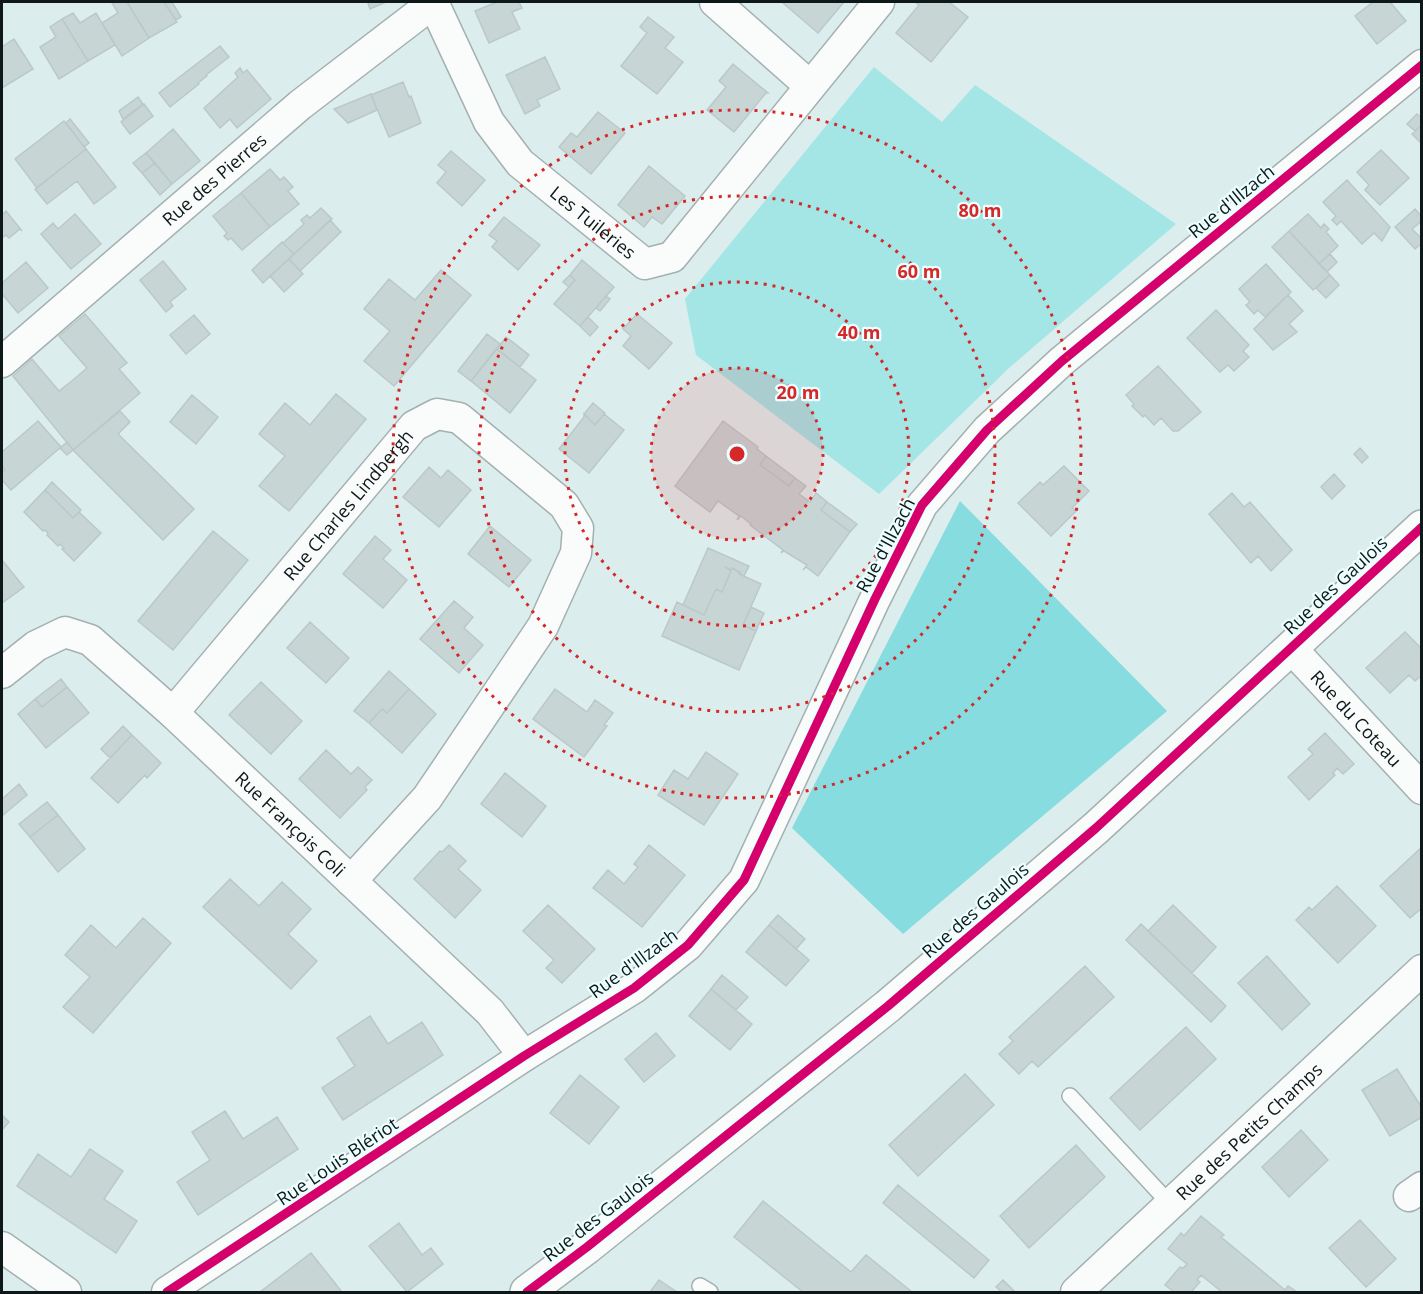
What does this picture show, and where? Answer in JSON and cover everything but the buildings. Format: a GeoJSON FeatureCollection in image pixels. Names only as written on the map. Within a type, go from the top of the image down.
{"type":"FeatureCollection","features":[{"type":"Feature","properties":{"kind":"main road","name":"Rue des Gaulois"},"geometry":{"type":"LineString","coordinates":[[527,1293],[888,1006],[1096,828],[1422,527]]}},
{"type":"Feature","properties":{"kind":"street","name":"Les Tuileries"},"geometry":{"type":"LineString","coordinates":[[433,2],[489,122],[520,163],[645,264],[672,257],[879,2]]}},
{"type":"Feature","properties":{"kind":"street","name":"Rue des Pierres"},"geometry":{"type":"LineString","coordinates":[[2,362],[300,105],[433,2]]}},
{"type":"Feature","properties":{"kind":"street"},"geometry":{"type":"LineString","coordinates":[[715,2],[810,86]]}},
{"type":"Feature","properties":{"kind":"street","name":"Rue d'Illzach"},"geometry":{"type":"LineString","coordinates":[[524,1056],[633,988],[688,945],[744,880],[875,598],[922,506],[987,430],[1062,361],[1422,65]]}},
{"type":"Feature","properties":{"kind":"street","name":"Rue Charles Lindbergh"},"geometry":{"type":"LineString","coordinates":[[173,714],[414,426],[437,414],[459,418],[564,505],[578,528],[576,553],[543,626],[427,798],[351,881]]}},
{"type":"Feature","properties":{"kind":"street","name":"Rue François Coli"},"geometry":{"type":"LineString","coordinates":[[2,673],[36,646],[65,632],[90,640],[173,714],[490,1012],[524,1056]]}},
{"type":"Feature","properties":{"kind":"street","name":"Rue du Coteau"},"geometry":{"type":"LineString","coordinates":[[1291,648],[1422,789]]}},
{"type":"Feature","properties":{"kind":"street","name":"Rue des Petits Champs"},"geometry":{"type":"LineString","coordinates":[[1076,1293],[1422,970]]}},
{"type":"Feature","properties":{"kind":"street","name":"Rue Louis Blériot"},"geometry":{"type":"LineString","coordinates":[[167,1293],[524,1056]]}},
{"type":"Feature","properties":{"kind":"street"},"geometry":{"type":"LineString","coordinates":[[2,1247],[66,1293]]}},
{"type":"Feature","properties":{"kind":"lane"},"geometry":{"type":"LineString","coordinates":[[1071,1096],[1170,1204]]}},
{"type":"Feature","properties":{"kind":"shaded area"},"geometry":{"type":"Polygon","coordinates":[[[874,67],[942,122],[975,85],[1176,224],[1009,368],[879,494],[696,355],[685,299],[874,67]]]}},
{"type":"Feature","properties":{"kind":"shaded area"},"geometry":{"type":"Polygon","coordinates":[[[960,501],[1167,711],[903,934],[792,828],[960,501]]]}},
{"type":"Feature","properties":{"kind":"cycle path"},"geometry":{"type":"LineString","coordinates":[[167,1292],[524,1056],[634,988],[688,945],[744,880],[875,599],[922,505],[987,430],[1062,361],[1422,65]]}},
{"type":"Feature","properties":{"kind":"cycle path"},"geometry":{"type":"LineString","coordinates":[[527,1292],[587,1247],[888,1006],[1096,828],[1422,527]]}}]}
